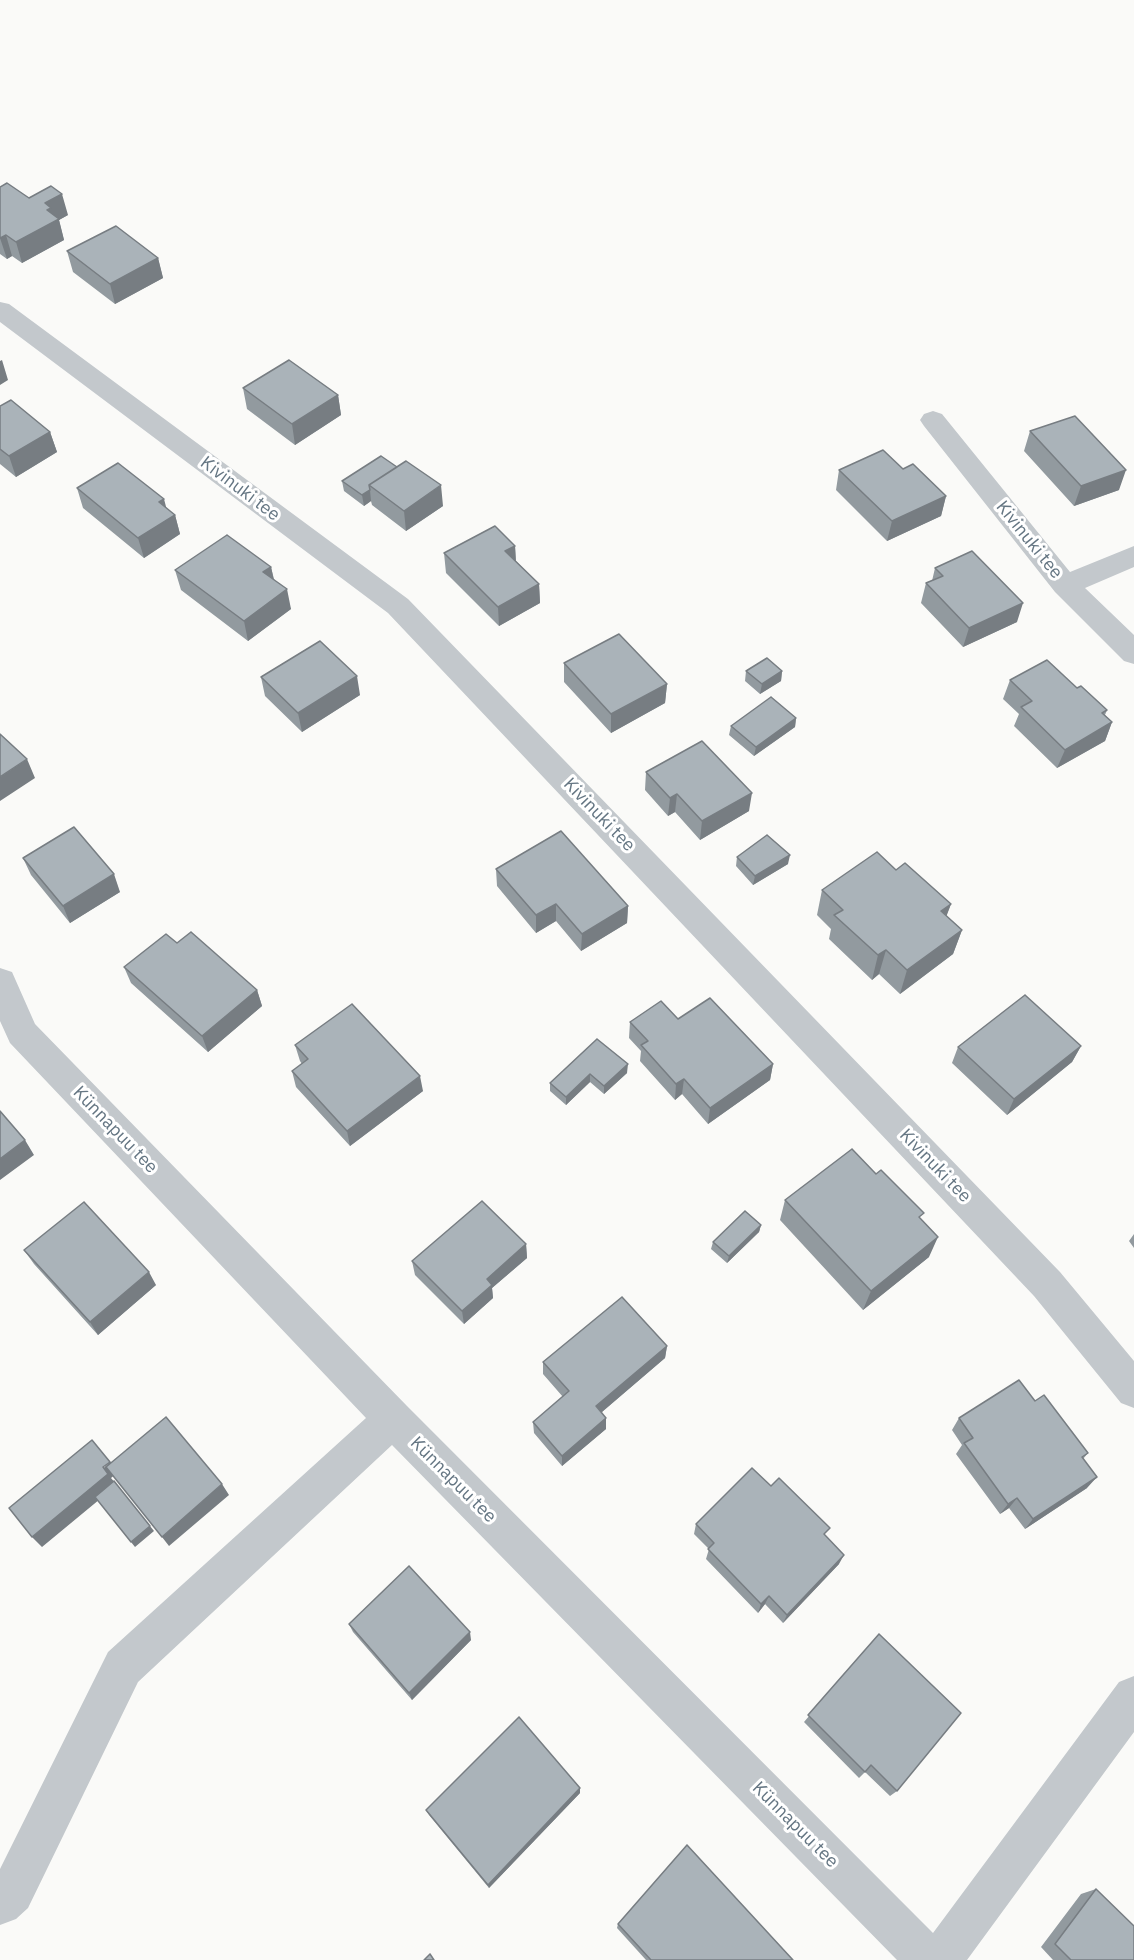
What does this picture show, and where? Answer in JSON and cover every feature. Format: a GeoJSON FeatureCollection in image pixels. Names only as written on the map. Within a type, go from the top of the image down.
{"type":"FeatureCollection","features":[{"type":"Feature","properties":{"kind":"street","name":"Kivinuki tee"},"geometry":{"type":"LineString","coordinates":[[0,310],[398,606],[1047,1284],[1134,1390]]}},
{"type":"Feature","properties":{"kind":"street","name":"Kivinuki tee"},"geometry":{"type":"LineString","coordinates":[[933,420],[1065,585],[1134,653]]}},
{"type":"Feature","properties":{"kind":"street"},"geometry":{"type":"LineString","coordinates":[[1065,585],[1134,556]]}},
{"type":"Feature","properties":{"kind":"street","name":"Künnapuu tee"},"geometry":{"type":"LineString","coordinates":[[0,982],[22,1034],[393,1419],[928,1960]]}},
{"type":"Feature","properties":{"kind":"street"},"geometry":{"type":"LineString","coordinates":[[0,1903],[12,1892],[123,1667],[393,1419]]}},
{"type":"Feature","properties":{"kind":"street"},"geometry":{"type":"LineString","coordinates":[[940,1960],[1131,1709]]}},
{"type":"Feature","properties":{"kind":"building"},"geometry":{"type":"Polygon","coordinates":[[[7,183],[29,198],[51,186],[62,194],[45,203],[51,208],[47,210],[59,219],[16,242],[6,235],[0,238],[0,187],[7,183]]]}},
{"type":"Feature","properties":{"kind":"building"},"geometry":{"type":"Polygon","coordinates":[[[116,226],[158,258],[110,284],[67,251],[116,226]]]}},
{"type":"Feature","properties":{"kind":"building"},"geometry":{"type":"Polygon","coordinates":[[[289,360],[338,395],[292,424],[243,388],[289,360]]]}},
{"type":"Feature","properties":{"kind":"building"},"geometry":{"type":"Polygon","coordinates":[[[11,400],[50,432],[9,456],[0,449],[0,406],[11,400]]]}},
{"type":"Feature","properties":{"kind":"building"},"geometry":{"type":"Polygon","coordinates":[[[1075,416],[1126,470],[1081,486],[1030,431],[1075,416]]]}},
{"type":"Feature","properties":{"kind":"building"},"geometry":{"type":"Polygon","coordinates":[[[883,450],[903,469],[913,464],[946,496],[892,521],[839,470],[883,450]]]}},
{"type":"Feature","properties":{"kind":"building"},"geometry":{"type":"Polygon","coordinates":[[[381,456],[397,467],[369,485],[370,490],[362,495],[342,481],[381,456]]]}},
{"type":"Feature","properties":{"kind":"building"},"geometry":{"type":"Polygon","coordinates":[[[406,461],[441,485],[404,511],[369,485],[406,461]]]}},
{"type":"Feature","properties":{"kind":"building"},"geometry":{"type":"Polygon","coordinates":[[[118,463],[164,499],[159,502],[175,515],[138,538],[77,488],[118,463]]]}},
{"type":"Feature","properties":{"kind":"building"},"geometry":{"type":"Polygon","coordinates":[[[495,526],[515,546],[505,551],[539,584],[498,607],[444,553],[495,526]]]}},
{"type":"Feature","properties":{"kind":"building"},"geometry":{"type":"Polygon","coordinates":[[[227,535],[271,567],[263,572],[287,589],[244,621],[175,570],[227,535]]]}},
{"type":"Feature","properties":{"kind":"building"},"geometry":{"type":"Polygon","coordinates":[[[972,551],[1023,603],[969,628],[926,583],[943,576],[935,568],[972,551]]]}},
{"type":"Feature","properties":{"kind":"building"},"geometry":{"type":"Polygon","coordinates":[[[619,634],[667,684],[611,714],[564,663],[619,634]]]}},
{"type":"Feature","properties":{"kind":"building"},"geometry":{"type":"Polygon","coordinates":[[[320,641],[357,676],[298,713],[261,677],[320,641]]]}},
{"type":"Feature","properties":{"kind":"building"},"geometry":{"type":"Polygon","coordinates":[[[767,658],[782,671],[762,684],[746,671],[767,658]]]}},
{"type":"Feature","properties":{"kind":"building"},"geometry":{"type":"Polygon","coordinates":[[[1047,660],[1077,688],[1081,686],[1107,710],[1102,713],[1112,722],[1065,750],[1021,707],[1032,701],[1010,680],[1047,660]]]}},
{"type":"Feature","properties":{"kind":"building"},"geometry":{"type":"Polygon","coordinates":[[[771,697],[796,718],[756,747],[731,726],[771,697]]]}},
{"type":"Feature","properties":{"kind":"building"},"geometry":{"type":"Polygon","coordinates":[[[0,734],[27,759],[0,777],[0,734]]]}},
{"type":"Feature","properties":{"kind":"building"},"geometry":{"type":"Polygon","coordinates":[[[702,741],[752,793],[702,821],[677,794],[670,798],[646,772],[702,741]]]}},
{"type":"Feature","properties":{"kind":"building"},"geometry":{"type":"Polygon","coordinates":[[[74,827],[114,874],[63,906],[23,858],[74,827]]]}},
{"type":"Feature","properties":{"kind":"building"},"geometry":{"type":"Polygon","coordinates":[[[561,831],[628,906],[582,934],[556,904],[536,915],[496,869],[561,831]]]}},
{"type":"Feature","properties":{"kind":"building"},"geometry":{"type":"Polygon","coordinates":[[[767,835],[790,855],[755,876],[737,857],[767,835]]]}},
{"type":"Feature","properties":{"kind":"building"},"geometry":{"type":"Polygon","coordinates":[[[877,852],[896,870],[905,863],[951,904],[941,911],[962,930],[907,970],[886,950],[878,955],[834,915],[843,910],[822,890],[877,852]]]}},
{"type":"Feature","properties":{"kind":"building"},"geometry":{"type":"Polygon","coordinates":[[[191,932],[257,990],[202,1036],[124,967],[166,934],[177,943],[191,932]]]}},
{"type":"Feature","properties":{"kind":"building"},"geometry":{"type":"Polygon","coordinates":[[[1025,995],[1081,1046],[1014,1099],[958,1047],[1025,995]]]}},
{"type":"Feature","properties":{"kind":"building"},"geometry":{"type":"Polygon","coordinates":[[[710,998],[773,1064],[710,1108],[684,1079],[676,1084],[641,1045],[648,1041],[630,1022],[661,1001],[678,1019],[710,998]]]}},
{"type":"Feature","properties":{"kind":"building"},"geometry":{"type":"Polygon","coordinates":[[[352,1004],[420,1076],[347,1131],[292,1071],[308,1059],[295,1045],[352,1004]]]}},
{"type":"Feature","properties":{"kind":"building"},"geometry":{"type":"Polygon","coordinates":[[[597,1039],[628,1064],[604,1086],[590,1074],[566,1097],[550,1083],[597,1039]]]}},
{"type":"Feature","properties":{"kind":"building"},"geometry":{"type":"Polygon","coordinates":[[[0,1111],[25,1140],[0,1159],[0,1111]]]}},
{"type":"Feature","properties":{"kind":"building"},"geometry":{"type":"Polygon","coordinates":[[[852,1149],[876,1174],[881,1170],[924,1213],[919,1217],[938,1237],[871,1291],[785,1200],[852,1149]]]}},
{"type":"Feature","properties":{"kind":"building"},"geometry":{"type":"Polygon","coordinates":[[[482,1201],[526,1244],[487,1279],[492,1285],[462,1311],[412,1261],[482,1201]]]}},
{"type":"Feature","properties":{"kind":"building"},"geometry":{"type":"Polygon","coordinates":[[[84,1202],[149,1272],[90,1322],[24,1250],[84,1202]]]}},
{"type":"Feature","properties":{"kind":"building"},"geometry":{"type":"Polygon","coordinates":[[[745,1211],[761,1225],[729,1256],[713,1242],[745,1211]]]}},
{"type":"Feature","properties":{"kind":"building"},"geometry":{"type":"Polygon","coordinates":[[[622,1297],[667,1346],[596,1406],[606,1418],[562,1456],[533,1422],[569,1391],[543,1362],[622,1297]]]}},
{"type":"Feature","properties":{"kind":"building"},"geometry":{"type":"Polygon","coordinates":[[[1019,1380],[1035,1401],[1044,1395],[1088,1453],[1082,1457],[1097,1477],[1033,1519],[1017,1498],[1008,1504],[964,1443],[973,1438],[959,1418],[1019,1380]]]}},
{"type":"Feature","properties":{"kind":"building"},"geometry":{"type":"Polygon","coordinates":[[[166,1417],[222,1484],[162,1537],[106,1467],[166,1417]]]}},
{"type":"Feature","properties":{"kind":"building"},"geometry":{"type":"Polygon","coordinates":[[[92,1440],[110,1462],[103,1467],[108,1474],[32,1537],[9,1508],[92,1440]]]}},
{"type":"Feature","properties":{"kind":"building"},"geometry":{"type":"Polygon","coordinates":[[[752,1468],[771,1486],[779,1478],[830,1528],[824,1534],[844,1555],[787,1615],[769,1596],[761,1604],[708,1549],[714,1543],[696,1524],[752,1468]]]}},
{"type":"Feature","properties":{"kind":"building"},"geometry":{"type":"Polygon","coordinates":[[[114,1481],[150,1526],[131,1542],[95,1497],[114,1481]]]}},
{"type":"Feature","properties":{"kind":"building"},"geometry":{"type":"Polygon","coordinates":[[[409,1566],[470,1632],[409,1693],[349,1624],[409,1566]]]}},
{"type":"Feature","properties":{"kind":"building"},"geometry":{"type":"Polygon","coordinates":[[[879,1634],[961,1713],[897,1791],[871,1765],[865,1772],[808,1715],[879,1634]]]}},
{"type":"Feature","properties":{"kind":"building"},"geometry":{"type":"Polygon","coordinates":[[[519,1717],[580,1788],[488,1885],[426,1810],[519,1717]]]}},
{"type":"Feature","properties":{"kind":"building"},"geometry":{"type":"Polygon","coordinates":[[[687,1845],[793,1960],[651,1960],[618,1924],[687,1845]]]}},
{"type":"Feature","properties":{"kind":"building"},"geometry":{"type":"Polygon","coordinates":[[[1096,1889],[1134,1926],[1134,1960],[1071,1960],[1055,1944],[1096,1889]]]}},
{"type":"Feature","properties":{"kind":"building"},"geometry":{"type":"Polygon","coordinates":[[[430,1954],[434,1960],[424,1960],[430,1954]]]}}]}
